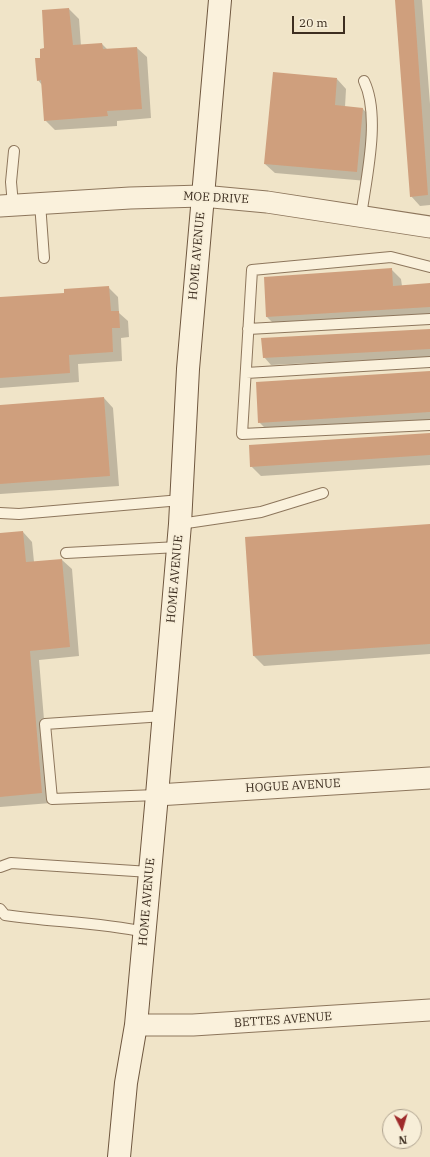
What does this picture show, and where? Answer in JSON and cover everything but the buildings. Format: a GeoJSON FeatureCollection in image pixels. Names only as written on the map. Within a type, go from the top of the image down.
{"type":"FeatureCollection","features":[{"type":"Feature","properties":{"kind":"street","name":"HOME AVENUE"},"geometry":{"type":"LineString","coordinates":[[119,1157],[126,1083],[136,1025],[164,716],[180,524],[188,369],[220,0]]}},
{"type":"Feature","properties":{"kind":"street","name":"MOE DRIVE"},"geometry":{"type":"LineString","coordinates":[[6,206],[130,198],[202,196],[267,202],[430,227]]}},
{"type":"Feature","properties":{"kind":"street","name":"HOGUE AVENUE"},"geometry":{"type":"LineString","coordinates":[[157,795],[430,778]]}},
{"type":"Feature","properties":{"kind":"street","name":"BETTES AVENUE"},"geometry":{"type":"LineString","coordinates":[[136,1025],[193,1025],[430,1010]]}},
{"type":"Feature","properties":{"kind":"lane"},"geometry":{"type":"LineString","coordinates":[[361,216],[369,160],[371,122],[371,99],[364,82]]}},
{"type":"Feature","properties":{"kind":"lane"},"geometry":{"type":"LineString","coordinates":[[6,206],[11,182],[14,151]]}},
{"type":"Feature","properties":{"kind":"lane"},"geometry":{"type":"LineString","coordinates":[[40,204],[44,258]]}},
{"type":"Feature","properties":{"kind":"lane"},"geometry":{"type":"LineString","coordinates":[[430,267],[391,257],[252,270],[242,434],[430,425]]}},
{"type":"Feature","properties":{"kind":"lane"},"geometry":{"type":"LineString","coordinates":[[248,329],[430,319]]}},
{"type":"Feature","properties":{"kind":"lane"},"geometry":{"type":"LineString","coordinates":[[246,373],[430,362]]}},
{"type":"Feature","properties":{"kind":"lane"},"geometry":{"type":"LineString","coordinates":[[180,524],[261,512],[323,493]]}},
{"type":"Feature","properties":{"kind":"lane"},"geometry":{"type":"LineString","coordinates":[[0,513],[19,514],[181,500]]}},
{"type":"Feature","properties":{"kind":"lane"},"geometry":{"type":"LineString","coordinates":[[66,552],[178,546]]}},
{"type":"Feature","properties":{"kind":"lane"},"geometry":{"type":"LineString","coordinates":[[157,795],[52,798],[45,724],[164,716]]}},
{"type":"Feature","properties":{"kind":"lane"},"geometry":{"type":"LineString","coordinates":[[0,867],[11,863],[150,872]]}},
{"type":"Feature","properties":{"kind":"lane"},"geometry":{"type":"LineString","coordinates":[[0,909],[5,915],[21,918],[118,926],[144,932]]}}]}
